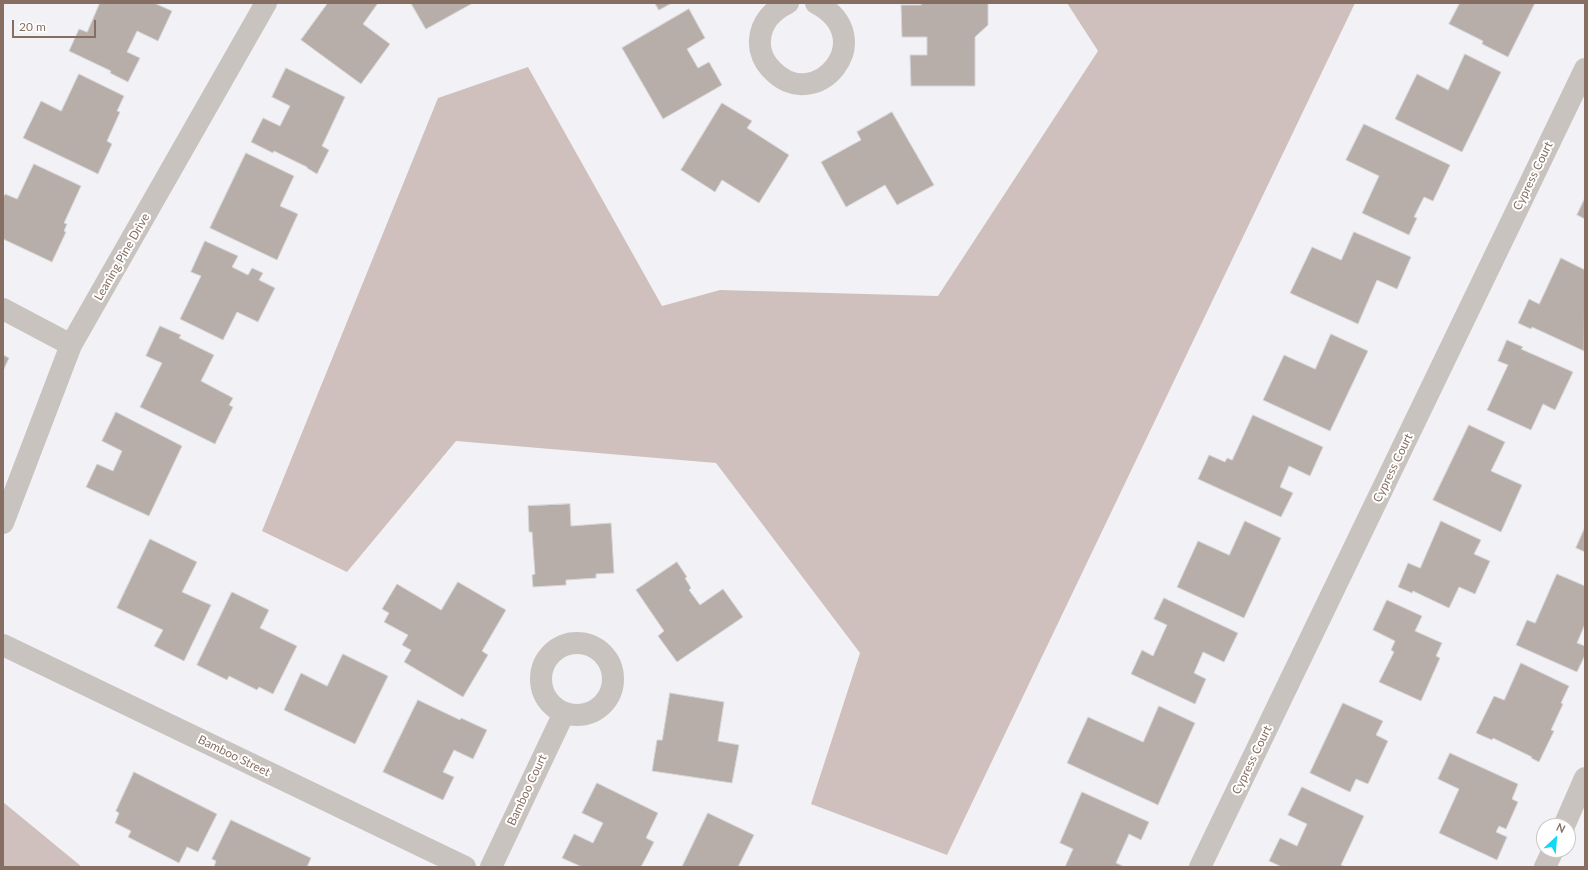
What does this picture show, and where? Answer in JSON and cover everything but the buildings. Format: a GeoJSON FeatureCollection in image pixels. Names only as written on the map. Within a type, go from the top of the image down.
{"type":"FeatureCollection","features":[{"type":"Feature","properties":{"kind":"street","name":"Leaning Pine Drive"},"geometry":{"type":"LineString","coordinates":[[3,523],[71,345],[266,3]]}},
{"type":"Feature","properties":{"kind":"street"},"geometry":{"type":"LineString","coordinates":[[781,4],[769,16],[762,27],[760,40],[762,53],[767,65],[776,75],[788,81],[800,84],[813,83],[825,77],[835,68],[842,57],[844,44],[842,31],[837,19],[828,9],[816,3]]}},
{"type":"Feature","properties":{"kind":"street","name":"Cypress Court"},"geometry":{"type":"LineString","coordinates":[[1200,867],[1585,69]]}},
{"type":"Feature","properties":{"kind":"street"},"geometry":{"type":"LineString","coordinates":[[3,309],[71,345]]}},
{"type":"Feature","properties":{"kind":"street","name":"Bamboo Street"},"geometry":{"type":"LineString","coordinates":[[3,644],[465,867]]}},
{"type":"Feature","properties":{"kind":"street","name":"Bamboo Court"},"geometry":{"type":"LineString","coordinates":[[491,867],[564,713]]}},
{"type":"Feature","properties":{"kind":"street"},"geometry":{"type":"LineString","coordinates":[[1568,818],[1585,778]]}},
{"type":"Feature","properties":{"kind":"shaded area"},"geometry":{"type":"Polygon","coordinates":[[[1067,3],[1355,3],[947,855],[811,804],[860,653],[716,463],[456,441],[347,572],[262,531],[438,98],[528,67],[662,306],[720,290],[938,296],[1098,51],[1067,3]]]}},
{"type":"Feature","properties":{"kind":"shaded area"},"geometry":{"type":"Polygon","coordinates":[[[3,802],[82,867],[3,867],[3,802]]]}}]}
